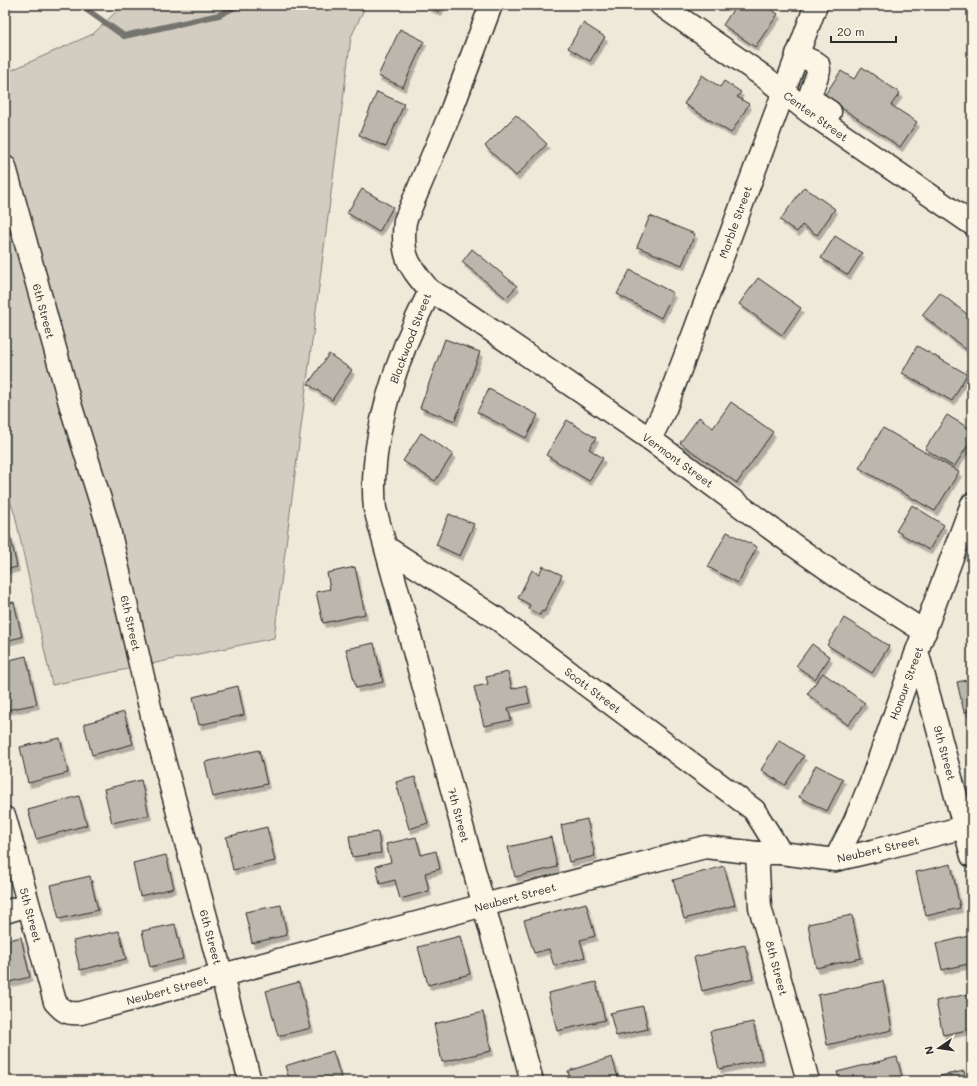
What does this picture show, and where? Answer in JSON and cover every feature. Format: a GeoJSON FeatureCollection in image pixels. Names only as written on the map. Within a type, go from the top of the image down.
{"type":"FeatureCollection","features":[{"type":"Feature","properties":{"kind":"street","name":"Blackwood Street"},"geometry":{"type":"LineString","coordinates":[[387,548],[375,509],[374,496],[378,449],[386,406],[397,369],[418,315],[430,291],[407,261],[403,238],[405,221],[452,109],[491,5]]}},
{"type":"Feature","properties":{"kind":"street","name":"Center Street"},"geometry":{"type":"LineString","coordinates":[[661,5],[763,76],[782,92],[806,103],[904,178],[972,224]]}},
{"type":"Feature","properties":{"kind":"street","name":"Marble Street"},"geometry":{"type":"LineString","coordinates":[[650,439],[665,409],[782,92],[816,5]]}},
{"type":"Feature","properties":{"kind":"street"},"geometry":{"type":"LineString","coordinates":[[797,54],[818,64],[819,70],[806,103]]}},
{"type":"Feature","properties":{"kind":"street","name":"6th Street"},"geometry":{"type":"LineString","coordinates":[[5,167],[71,407],[108,524],[152,716],[250,1081]]}},
{"type":"Feature","properties":{"kind":"street","name":"Vermont Street"},"geometry":{"type":"LineString","coordinates":[[430,291],[450,302],[650,439],[842,579],[921,641]]}},
{"type":"Feature","properties":{"kind":"street","name":"Honour Street"},"geometry":{"type":"LineString","coordinates":[[835,860],[854,823],[871,782],[972,504]]}},
{"type":"Feature","properties":{"kind":"street","name":"Scott Street"},"geometry":{"type":"LineString","coordinates":[[387,548],[499,620],[754,810],[781,853]]}},
{"type":"Feature","properties":{"kind":"street","name":"7th Street"},"geometry":{"type":"LineString","coordinates":[[387,548],[532,1081]]}},
{"type":"Feature","properties":{"kind":"street","name":"9th Street"},"geometry":{"type":"LineString","coordinates":[[921,641],[968,826],[972,856]]}},
{"type":"Feature","properties":{"kind":"street","name":"5th Street"},"geometry":{"type":"LineString","coordinates":[[5,818],[55,1002],[62,1010]]}},
{"type":"Feature","properties":{"kind":"street","name":"Neubert Street"},"geometry":{"type":"LineString","coordinates":[[62,1010],[70,1014],[81,1013],[705,847],[757,853],[781,853],[835,860],[968,826]]}},
{"type":"Feature","properties":{"kind":"street","name":"8th Street"},"geometry":{"type":"LineString","coordinates":[[757,853],[760,908],[808,1081]]}},
{"type":"Feature","properties":{"kind":"street"},"geometry":{"type":"LineString","coordinates":[[5,912],[28,905]]}},
{"type":"Feature","properties":{"kind":"shaded area"},"geometry":{"type":"Polygon","coordinates":[[[123,5],[366,5],[351,37],[274,638],[52,685],[15,515],[5,487],[5,73],[93,34],[123,5]]]}},
{"type":"Feature","properties":{"kind":"building"},"geometry":{"type":"Polygon","coordinates":[[[425,5],[442,5],[439,12],[425,5]]]}},
{"type":"Feature","properties":{"kind":"building"},"geometry":{"type":"Polygon","coordinates":[[[736,5],[765,5],[778,14],[755,47],[723,25],[736,5]]]}},
{"type":"Feature","properties":{"kind":"building"},"geometry":{"type":"Polygon","coordinates":[[[583,23],[605,37],[590,61],[568,48],[583,23]]]}},
{"type":"Feature","properties":{"kind":"building"},"geometry":{"type":"Polygon","coordinates":[[[400,29],[424,41],[403,87],[378,76],[400,29]]]}},
{"type":"Feature","properties":{"kind":"building"},"geometry":{"type":"Polygon","coordinates":[[[862,67],[900,93],[891,105],[917,122],[900,147],[824,96],[841,71],[854,79],[862,67]]]}},
{"type":"Feature","properties":{"kind":"building"},"geometry":{"type":"Polygon","coordinates":[[[702,75],[720,87],[724,81],[741,92],[737,97],[749,104],[731,133],[684,104],[702,75]]]}},
{"type":"Feature","properties":{"kind":"building"},"geometry":{"type":"Polygon","coordinates":[[[377,92],[404,104],[386,147],[359,135],[377,92]]]}},
{"type":"Feature","properties":{"kind":"building"},"geometry":{"type":"Polygon","coordinates":[[[516,115],[547,144],[516,176],[485,146],[516,115]]]}},
{"type":"Feature","properties":{"kind":"building"},"geometry":{"type":"Polygon","coordinates":[[[804,187],[835,209],[817,235],[802,225],[797,232],[780,220],[804,187]]]}},
{"type":"Feature","properties":{"kind":"building"},"geometry":{"type":"Polygon","coordinates":[[[362,189],[393,207],[379,232],[347,213],[362,189]]]}},
{"type":"Feature","properties":{"kind":"building"},"geometry":{"type":"Polygon","coordinates":[[[650,216],[695,234],[682,265],[637,247],[650,216]]]}},
{"type":"Feature","properties":{"kind":"building"},"geometry":{"type":"Polygon","coordinates":[[[835,236],[862,253],[848,275],[821,258],[835,236]]]}},
{"type":"Feature","properties":{"kind":"building"},"geometry":{"type":"Polygon","coordinates":[[[472,249],[517,286],[506,298],[462,262],[472,249]]]}},
{"type":"Feature","properties":{"kind":"building"},"geometry":{"type":"Polygon","coordinates":[[[630,270],[673,293],[661,318],[617,294],[630,270]]]}},
{"type":"Feature","properties":{"kind":"building"},"geometry":{"type":"Polygon","coordinates":[[[758,278],[801,308],[782,335],[739,304],[758,278]]]}},
{"type":"Feature","properties":{"kind":"building"},"geometry":{"type":"Polygon","coordinates":[[[940,293],[972,318],[972,354],[922,315],[940,293]]]}},
{"type":"Feature","properties":{"kind":"building"},"geometry":{"type":"Polygon","coordinates":[[[445,339],[480,352],[455,421],[420,408],[445,339]]]}},
{"type":"Feature","properties":{"kind":"building"},"geometry":{"type":"Polygon","coordinates":[[[917,346],[967,374],[952,401],[902,373],[917,346]]]}},
{"type":"Feature","properties":{"kind":"building"},"geometry":{"type":"Polygon","coordinates":[[[329,354],[352,370],[332,400],[308,384],[329,354]]]}},
{"type":"Feature","properties":{"kind":"building"},"geometry":{"type":"Polygon","coordinates":[[[489,389],[538,415],[526,438],[477,412],[489,389]]]}},
{"type":"Feature","properties":{"kind":"building"},"geometry":{"type":"Polygon","coordinates":[[[731,402],[773,432],[737,483],[680,443],[699,417],[713,428],[731,402]]]}},
{"type":"Feature","properties":{"kind":"building"},"geometry":{"type":"Polygon","coordinates":[[[947,415],[972,430],[972,439],[954,467],[925,449],[947,415]]]}},
{"type":"Feature","properties":{"kind":"building"},"geometry":{"type":"Polygon","coordinates":[[[567,420],[596,438],[589,449],[603,458],[589,481],[546,455],[567,420]]]}},
{"type":"Feature","properties":{"kind":"building"},"geometry":{"type":"Polygon","coordinates":[[[883,428],[959,472],[935,511],[859,468],[883,428]]]}},
{"type":"Feature","properties":{"kind":"building"},"geometry":{"type":"Polygon","coordinates":[[[421,433],[453,454],[435,481],[403,461],[421,433]]]}},
{"type":"Feature","properties":{"kind":"building"},"geometry":{"type":"Polygon","coordinates":[[[912,505],[944,525],[929,550],[896,531],[912,505]]]}},
{"type":"Feature","properties":{"kind":"building"},"geometry":{"type":"Polygon","coordinates":[[[449,514],[474,524],[460,556],[436,545],[449,514]]]}},
{"type":"Feature","properties":{"kind":"building"},"geometry":{"type":"Polygon","coordinates":[[[727,532],[757,547],[738,583],[708,567],[727,532]]]}},
{"type":"Feature","properties":{"kind":"building"},"geometry":{"type":"Polygon","coordinates":[[[10,535],[17,567],[5,570],[5,536],[10,535]]]}},
{"type":"Feature","properties":{"kind":"building"},"geometry":{"type":"Polygon","coordinates":[[[543,566],[562,575],[544,612],[542,611],[540,615],[528,609],[530,605],[518,598],[532,570],[539,574],[543,566]]]}},
{"type":"Feature","properties":{"kind":"building"},"geometry":{"type":"Polygon","coordinates":[[[355,567],[365,614],[323,623],[316,592],[330,589],[327,573],[355,567]]]}},
{"type":"Feature","properties":{"kind":"building"},"geometry":{"type":"Polygon","coordinates":[[[14,602],[22,637],[5,641],[5,604],[14,602]]]}},
{"type":"Feature","properties":{"kind":"building"},"geometry":{"type":"Polygon","coordinates":[[[844,618],[889,646],[872,673],[827,645],[844,618]]]}},
{"type":"Feature","properties":{"kind":"building"},"geometry":{"type":"Polygon","coordinates":[[[374,643],[383,682],[356,688],[346,649],[374,643]]]}},
{"type":"Feature","properties":{"kind":"building"},"geometry":{"type":"Polygon","coordinates":[[[812,644],[830,657],[815,679],[796,666],[812,644]]]}},
{"type":"Feature","properties":{"kind":"building"},"geometry":{"type":"Polygon","coordinates":[[[26,656],[37,704],[7,710],[5,703],[5,661],[26,656]]]}},
{"type":"Feature","properties":{"kind":"building"},"geometry":{"type":"Polygon","coordinates":[[[508,672],[512,689],[526,685],[530,703],[508,708],[511,720],[484,726],[474,687],[488,684],[486,677],[508,672]]]}},
{"type":"Feature","properties":{"kind":"building"},"geometry":{"type":"Polygon","coordinates":[[[823,673],[865,703],[848,725],[807,694],[823,673]]]}},
{"type":"Feature","properties":{"kind":"building"},"geometry":{"type":"Polygon","coordinates":[[[972,679],[972,710],[964,712],[957,682],[972,679]]]}},
{"type":"Feature","properties":{"kind":"building"},"geometry":{"type":"Polygon","coordinates":[[[238,686],[244,715],[199,725],[193,697],[238,686]]]}},
{"type":"Feature","properties":{"kind":"building"},"geometry":{"type":"Polygon","coordinates":[[[124,712],[133,744],[92,755],[84,724],[124,712]]]}},
{"type":"Feature","properties":{"kind":"building"},"geometry":{"type":"Polygon","coordinates":[[[60,738],[68,773],[28,783],[20,747],[60,738]]]}},
{"type":"Feature","properties":{"kind":"building"},"geometry":{"type":"Polygon","coordinates":[[[779,740],[804,756],[785,785],[761,770],[779,740]]]}},
{"type":"Feature","properties":{"kind":"building"},"geometry":{"type":"Polygon","coordinates":[[[259,750],[267,784],[213,797],[205,762],[259,750]]]}},
{"type":"Feature","properties":{"kind":"building"},"geometry":{"type":"Polygon","coordinates":[[[816,765],[843,779],[827,811],[799,797],[816,765]]]}},
{"type":"Feature","properties":{"kind":"building"},"geometry":{"type":"Polygon","coordinates":[[[415,777],[428,823],[409,829],[396,782],[415,777]]]}},
{"type":"Feature","properties":{"kind":"building"},"geometry":{"type":"Polygon","coordinates":[[[141,780],[149,815],[112,823],[104,789],[141,780]]]}},
{"type":"Feature","properties":{"kind":"building"},"geometry":{"type":"Polygon","coordinates":[[[79,796],[87,825],[36,839],[28,810],[79,796]]]}},
{"type":"Feature","properties":{"kind":"building"},"geometry":{"type":"Polygon","coordinates":[[[587,819],[595,856],[569,862],[561,825],[587,819]]]}},
{"type":"Feature","properties":{"kind":"building"},"geometry":{"type":"Polygon","coordinates":[[[267,827],[275,861],[233,870],[226,837],[267,827]]]}},
{"type":"Feature","properties":{"kind":"building"},"geometry":{"type":"Polygon","coordinates":[[[378,832],[381,853],[352,857],[349,836],[378,832]]]}},
{"type":"Feature","properties":{"kind":"building"},"geometry":{"type":"Polygon","coordinates":[[[416,837],[421,855],[436,851],[440,869],[425,873],[429,891],[400,899],[395,880],[380,884],[376,866],[391,862],[386,844],[416,837]]]}},
{"type":"Feature","properties":{"kind":"building"},"geometry":{"type":"Polygon","coordinates":[[[551,837],[557,867],[515,877],[508,847],[551,837]]]}},
{"type":"Feature","properties":{"kind":"building"},"geometry":{"type":"Polygon","coordinates":[[[166,855],[174,888],[140,896],[133,863],[166,855]]]}},
{"type":"Feature","properties":{"kind":"building"},"geometry":{"type":"Polygon","coordinates":[[[951,864],[960,908],[926,916],[916,872],[951,864]]]}},
{"type":"Feature","properties":{"kind":"building"},"geometry":{"type":"Polygon","coordinates":[[[724,866],[735,905],[684,919],[673,880],[724,866]]]}},
{"type":"Feature","properties":{"kind":"building"},"geometry":{"type":"Polygon","coordinates":[[[90,876],[98,910],[59,919],[51,885],[90,876]]]}},
{"type":"Feature","properties":{"kind":"building"},"geometry":{"type":"Polygon","coordinates":[[[586,903],[595,936],[580,940],[585,957],[554,966],[549,949],[534,953],[524,920],[586,903]]]}},
{"type":"Feature","properties":{"kind":"building"},"geometry":{"type":"Polygon","coordinates":[[[281,905],[287,935],[252,943],[245,912],[281,905]]]}},
{"type":"Feature","properties":{"kind":"building"},"geometry":{"type":"Polygon","coordinates":[[[852,915],[861,958],[816,968],[808,924],[852,915]]]}},
{"type":"Feature","properties":{"kind":"building"},"geometry":{"type":"Polygon","coordinates":[[[175,924],[183,959],[150,967],[142,931],[175,924]]]}},
{"type":"Feature","properties":{"kind":"building"},"geometry":{"type":"Polygon","coordinates":[[[119,931],[126,959],[80,970],[73,941],[119,931]]]}},
{"type":"Feature","properties":{"kind":"building"},"geometry":{"type":"Polygon","coordinates":[[[460,936],[470,974],[428,985],[418,947],[460,936]]]}},
{"type":"Feature","properties":{"kind":"building"},"geometry":{"type":"Polygon","coordinates":[[[969,936],[972,947],[972,963],[942,970],[936,944],[969,936]]]}},
{"type":"Feature","properties":{"kind":"building"},"geometry":{"type":"Polygon","coordinates":[[[21,937],[30,977],[5,983],[5,941],[21,937]]]}},
{"type":"Feature","properties":{"kind":"building"},"geometry":{"type":"Polygon","coordinates":[[[745,945],[753,978],[702,991],[694,957],[745,945]]]}},
{"type":"Feature","properties":{"kind":"building"},"geometry":{"type":"Polygon","coordinates":[[[883,981],[892,1030],[827,1045],[818,995],[883,981]]]}},
{"type":"Feature","properties":{"kind":"building"},"geometry":{"type":"Polygon","coordinates":[[[299,982],[311,1028],[278,1036],[266,991],[299,982]]]}},
{"type":"Feature","properties":{"kind":"building"},"geometry":{"type":"Polygon","coordinates":[[[596,982],[605,1020],[557,1031],[548,993],[596,982]]]}},
{"type":"Feature","properties":{"kind":"building"},"geometry":{"type":"Polygon","coordinates":[[[972,993],[972,1029],[943,1035],[936,1001],[972,993]]]}},
{"type":"Feature","properties":{"kind":"building"},"geometry":{"type":"Polygon","coordinates":[[[643,1006],[648,1029],[616,1036],[610,1013],[643,1006]]]}},
{"type":"Feature","properties":{"kind":"building"},"geometry":{"type":"Polygon","coordinates":[[[483,1012],[491,1051],[442,1062],[434,1024],[483,1012]]]}},
{"type":"Feature","properties":{"kind":"building"},"geometry":{"type":"Polygon","coordinates":[[[753,1022],[762,1060],[719,1069],[710,1031],[753,1022]]]}},
{"type":"Feature","properties":{"kind":"building"},"geometry":{"type":"Polygon","coordinates":[[[333,1051],[342,1081],[290,1081],[285,1066],[333,1051]]]}},
{"type":"Feature","properties":{"kind":"building"},"geometry":{"type":"Polygon","coordinates":[[[612,1057],[619,1081],[571,1081],[568,1071],[612,1057]]]}},
{"type":"Feature","properties":{"kind":"building"},"geometry":{"type":"Polygon","coordinates":[[[897,1057],[903,1081],[840,1081],[837,1072],[897,1057]]]}},
{"type":"Feature","properties":{"kind":"building"},"geometry":{"type":"Polygon","coordinates":[[[964,1071],[966,1081],[942,1081],[940,1076],[964,1071]]]}},
{"type":"Feature","properties":{"kind":"waterway"},"geometry":{"type":"LineString","coordinates":[[80,5],[124,36],[219,15],[239,5]]}}]}
